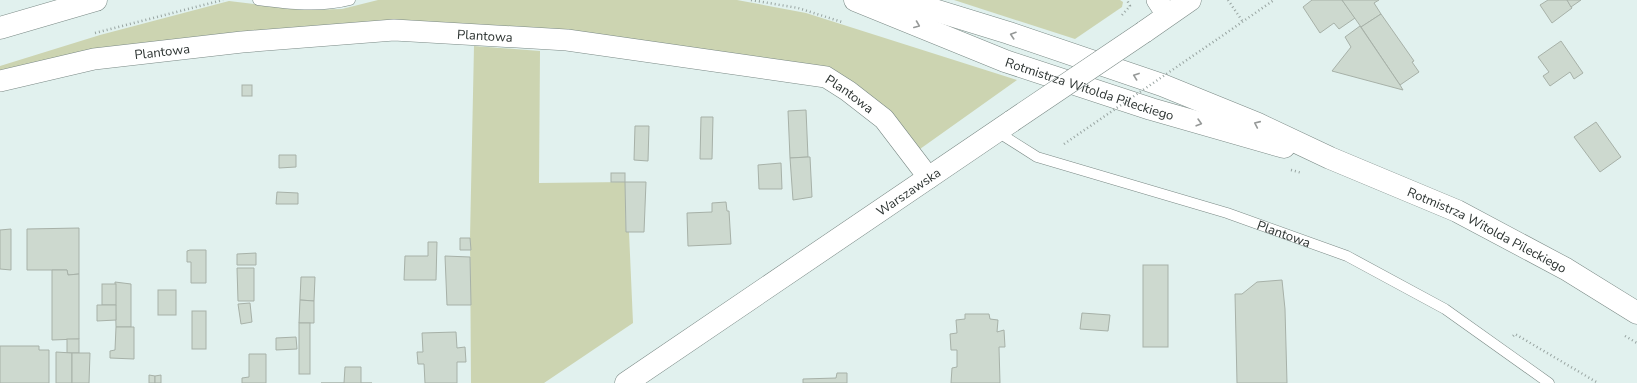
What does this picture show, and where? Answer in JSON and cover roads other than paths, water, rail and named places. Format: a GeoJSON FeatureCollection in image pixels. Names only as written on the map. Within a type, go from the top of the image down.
{"type":"FeatureCollection","features":[{"type":"Feature","properties":{"kind":"main road"},"geometry":{"type":"LineString","coordinates":[[0,28],[96,0]]}},
{"type":"Feature","properties":{"kind":"main road","name":"Rotmistrza Witolda Pileckiego"},"geometry":{"type":"LineString","coordinates":[[855,0],[1005,61],[1159,112],[1250,138],[1330,158]]}},
{"type":"Feature","properties":{"kind":"main road","name":"Rotmistrza Witolda Pileckiego"},"geometry":{"type":"LineString","coordinates":[[877,0],[931,9],[1102,64],[1258,124],[1330,158],[1456,211],[1566,269],[1637,313]]}},
{"type":"Feature","properties":{"kind":"main road","name":"Warszawska"},"geometry":{"type":"LineString","coordinates":[[626,383],[1144,32],[1162,8],[1190,0]]}},
{"type":"Feature","properties":{"kind":"street","name":"Plantowa"},"geometry":{"type":"LineString","coordinates":[[0,81],[94,60],[242,42],[386,31],[567,40],[826,78],[848,91],[884,119],[929,178]]}},
{"type":"Feature","properties":{"kind":"lane"},"geometry":{"type":"LineString","coordinates":[[258,0],[294,4],[335,4],[350,0]]}},
{"type":"Feature","properties":{"kind":"lane","name":"Plantowa"},"geometry":{"type":"LineString","coordinates":[[1004,126],[1037,157],[1227,213],[1347,256],[1445,309],[1549,383]]}}]}
